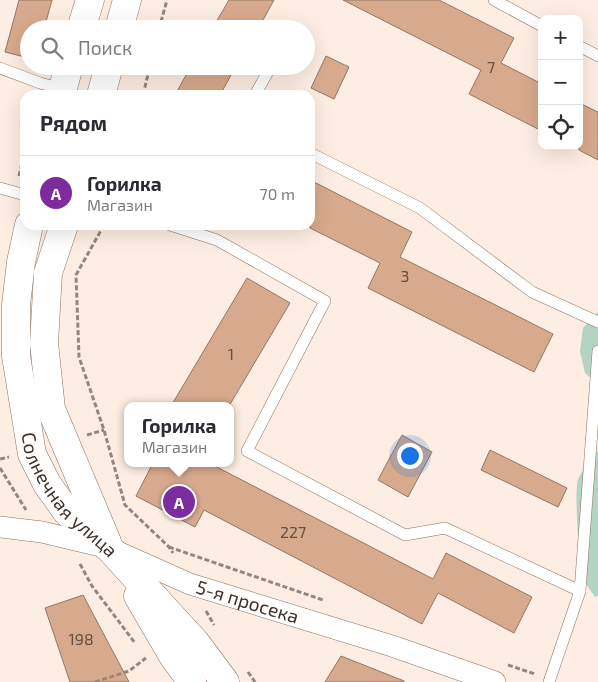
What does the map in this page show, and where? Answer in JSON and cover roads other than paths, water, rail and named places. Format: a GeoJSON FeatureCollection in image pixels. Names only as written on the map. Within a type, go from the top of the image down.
{"type":"FeatureCollection","features":[{"type":"Feature","properties":{"kind":"main road"},"geometry":{"type":"LineString","coordinates":[[84,20],[90,0]]}},
{"type":"Feature","properties":{"kind":"main road"},"geometry":{"type":"LineString","coordinates":[[121,20],[127,0]]}},
{"type":"Feature","properties":{"kind":"main road"},"geometry":{"type":"LineString","coordinates":[[102,90],[106,75]]}},
{"type":"Feature","properties":{"kind":"main road","name":"Солнечная улица"},"geometry":{"type":"LineString","coordinates":[[28,230],[21,262],[16,305],[16,356],[32,454],[47,484],[67,512],[109,548]]}},
{"type":"Feature","properties":{"kind":"main road","name":"Солнечная улица"},"geometry":{"type":"LineString","coordinates":[[62,230],[48,273],[44,343],[51,409],[109,548]]}},
{"type":"Feature","properties":{"kind":"main road"},"geometry":{"type":"LineString","coordinates":[[109,548],[196,643],[235,675]]}},
{"type":"Feature","properties":{"kind":"main road"},"geometry":{"type":"LineString","coordinates":[[109,548],[173,656],[192,682]]}},
{"type":"Feature","properties":{"kind":"street","name":"5-я просека"},"geometry":{"type":"LineString","coordinates":[[0,527],[42,532],[109,548],[190,584],[392,646],[496,682]]}},
{"type":"Feature","properties":{"kind":"lane"},"geometry":{"type":"LineString","coordinates":[[494,0],[538,24]]}},
{"type":"Feature","properties":{"kind":"lane"},"geometry":{"type":"LineString","coordinates":[[583,48],[598,56]]}},
{"type":"Feature","properties":{"kind":"lane"},"geometry":{"type":"LineString","coordinates":[[0,68],[40,83],[64,84]]}},
{"type":"Feature","properties":{"kind":"lane"},"geometry":{"type":"LineString","coordinates":[[259,90],[266,75]]}},
{"type":"Feature","properties":{"kind":"lane"},"geometry":{"type":"LineString","coordinates":[[315,156],[420,208],[532,292],[598,322]]}},
{"type":"Feature","properties":{"kind":"lane"},"geometry":{"type":"LineString","coordinates":[[0,188],[20,194]]}},
{"type":"Feature","properties":{"kind":"lane"},"geometry":{"type":"LineString","coordinates":[[186,230],[217,240],[325,301],[247,451],[405,535],[445,528],[580,591]]}},
{"type":"Feature","properties":{"kind":"lane"},"geometry":{"type":"LineString","coordinates":[[549,682],[580,591],[598,351]]}},
{"type":"Feature","properties":{"kind":"place","name":"Горилка"},"geometry":{"type":"Point","coordinates":[179,502]}}]}
